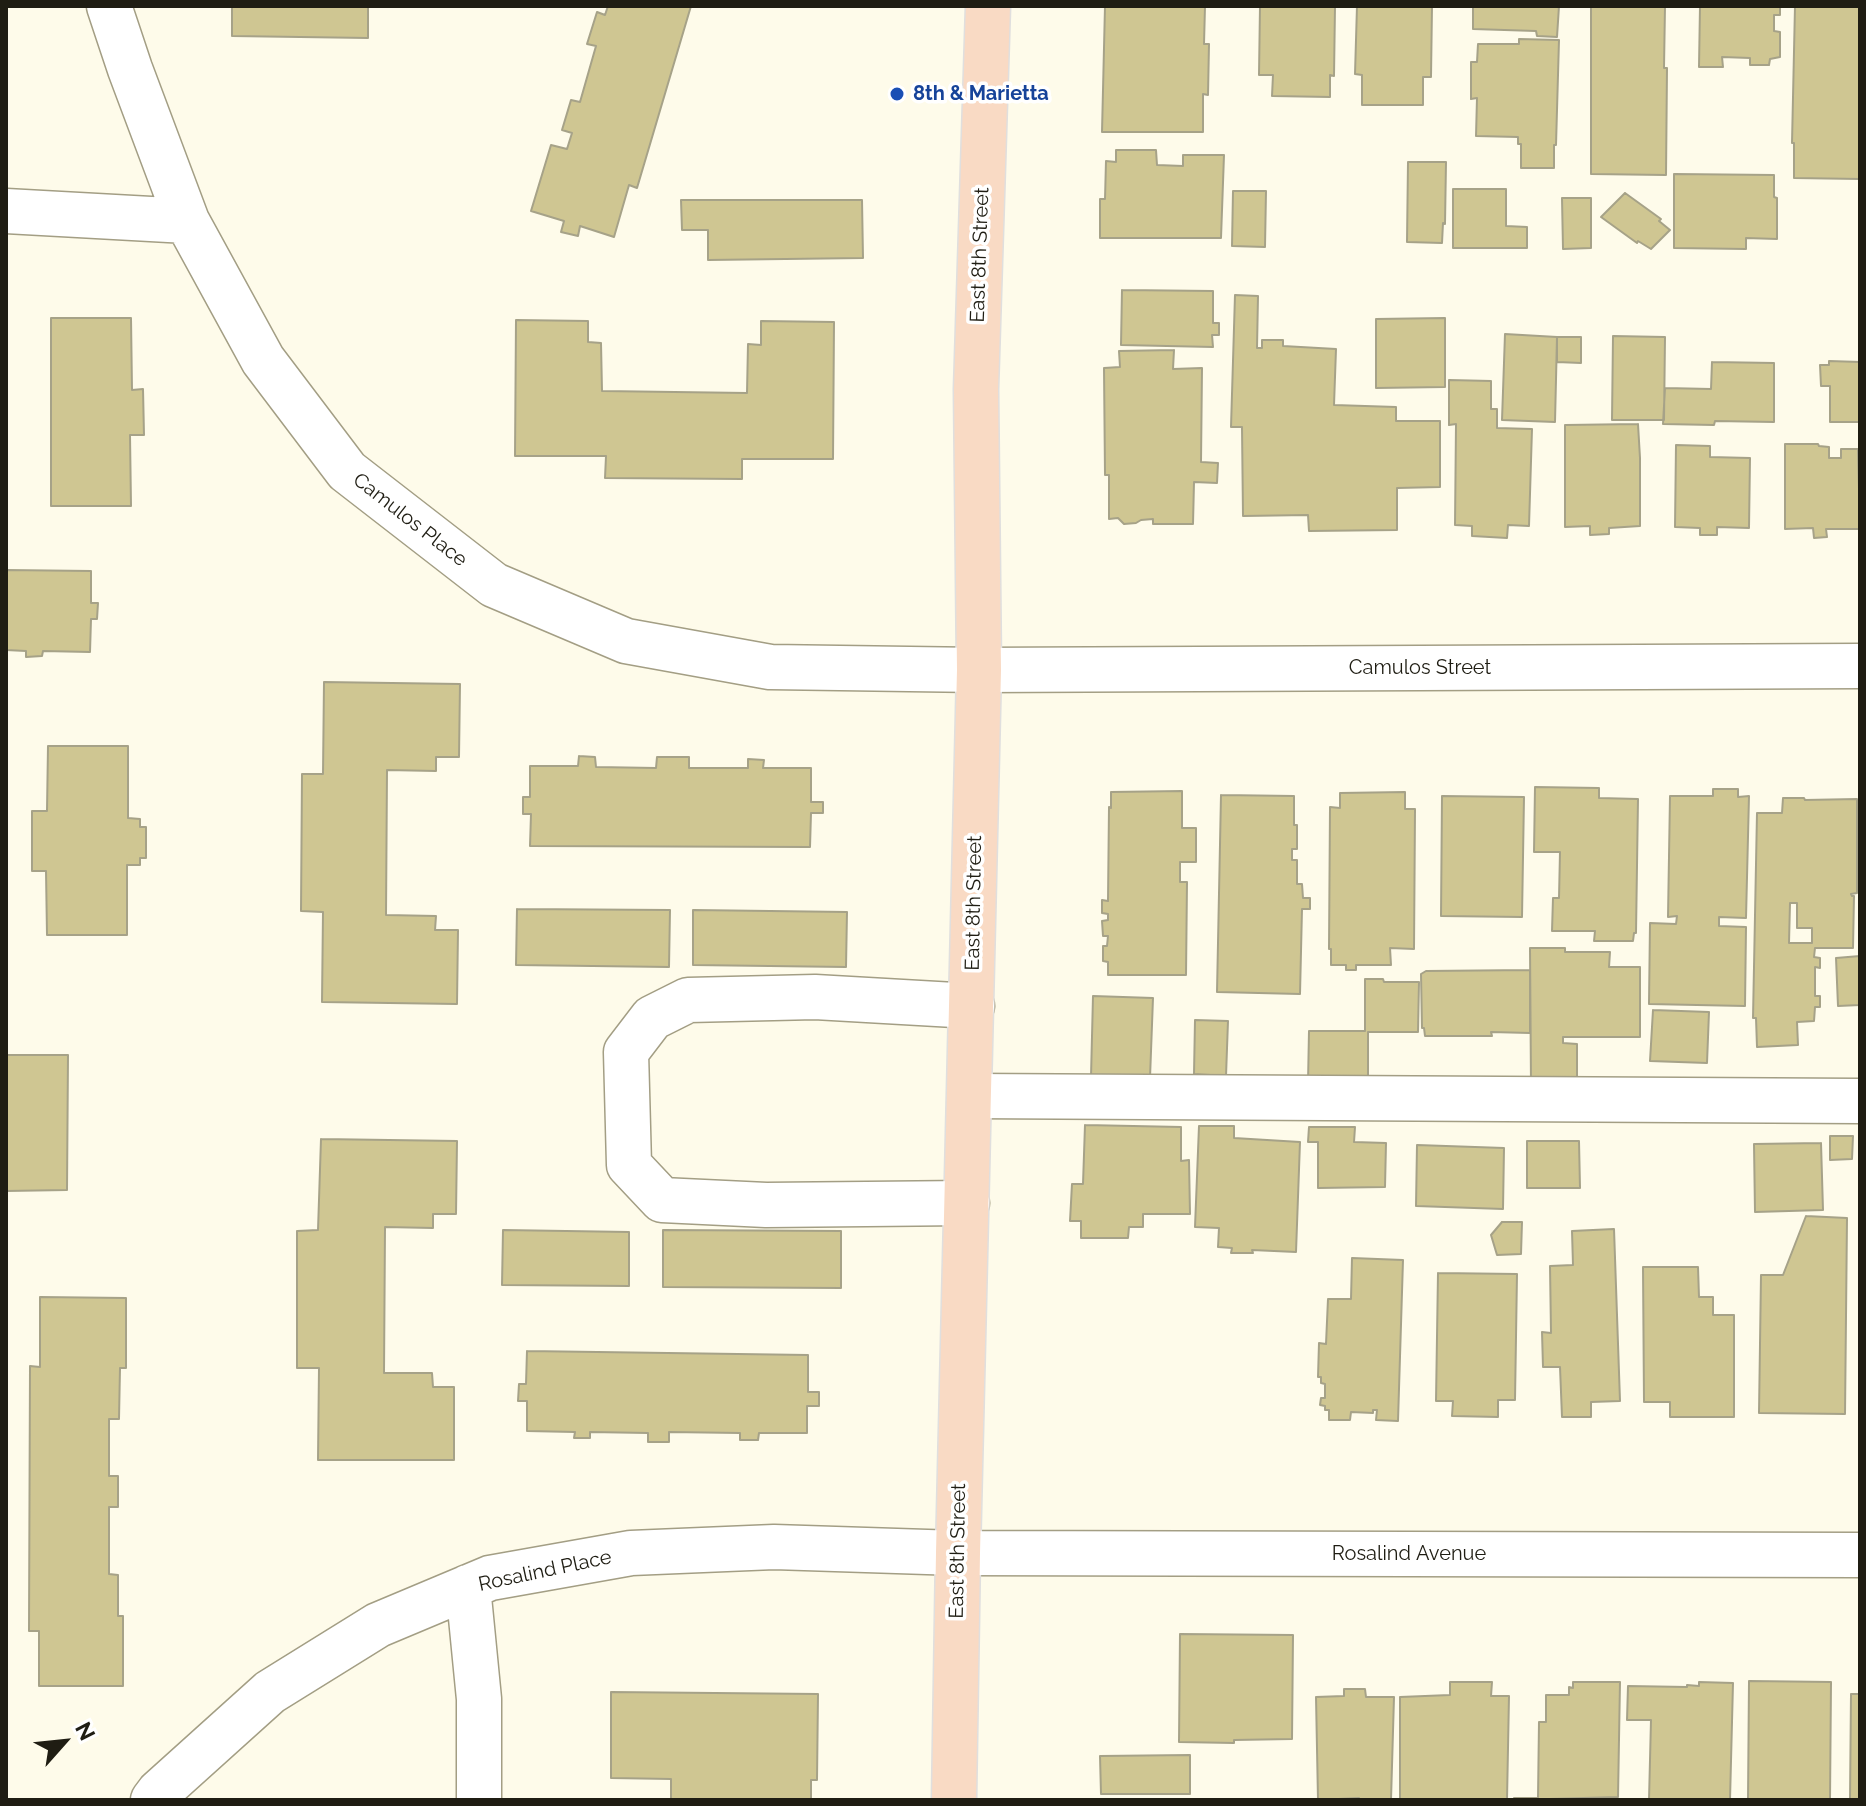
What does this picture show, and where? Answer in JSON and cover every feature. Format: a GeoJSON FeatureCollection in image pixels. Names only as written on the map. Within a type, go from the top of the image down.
{"type":"FeatureCollection","features":[{"type":"Feature","properties":{"kind":"main road","name":"East 8th Street"},"geometry":{"type":"LineString","coordinates":[[954,1800],[979,670],[976,389],[988,6]]}},
{"type":"Feature","properties":{"kind":"street","name":"Camulos Place"},"geometry":{"type":"LineString","coordinates":[[109,6],[187,221],[263,360],[347,471],[494,585],[626,641],[770,667],[979,670]]}},
{"type":"Feature","properties":{"kind":"street"},"geometry":{"type":"LineString","coordinates":[[6,211],[187,221]]}},
{"type":"Feature","properties":{"kind":"street","name":"Camulos Street"},"geometry":{"type":"LineString","coordinates":[[979,670],[1860,666]]}},
{"type":"Feature","properties":{"kind":"street"},"geometry":{"type":"LineString","coordinates":[[967,1203],[766,1205],[662,1200],[629,1165],[626,1052],[652,1018],[688,1000],[815,997],[972,1006]]}},
{"type":"Feature","properties":{"kind":"street"},"geometry":{"type":"LineString","coordinates":[[970,1096],[1860,1101]]}},
{"type":"Feature","properties":{"kind":"street","name":"Rosalind Place"},"geometry":{"type":"LineString","coordinates":[[153,1800],[270,1692],[378,1625],[490,1578],[631,1553],[774,1547],[958,1553]]}},
{"type":"Feature","properties":{"kind":"street","name":"Rosalind Avenue"},"geometry":{"type":"LineString","coordinates":[[958,1553],[1860,1555]]}},
{"type":"Feature","properties":{"kind":"street"},"geometry":{"type":"LineString","coordinates":[[468,1587],[479,1699],[479,1800]]}},
{"type":"Feature","properties":{"kind":"building"},"geometry":{"type":"Polygon","coordinates":[[[232,6],[368,6],[368,38],[232,36],[232,6]]]}},
{"type":"Feature","properties":{"kind":"building"},"geometry":{"type":"Polygon","coordinates":[[[608,6],[691,6],[637,188],[629,185],[614,237],[580,226],[578,236],[561,232],[564,221],[531,211],[551,145],[567,149],[572,133],[562,130],[571,100],[580,102],[596,46],[587,44],[597,12],[605,15],[608,6]]]}},
{"type":"Feature","properties":{"kind":"building"},"geometry":{"type":"Polygon","coordinates":[[[1105,6],[1205,6],[1204,44],[1209,44],[1208,95],[1203,94],[1203,132],[1102,132],[1105,6]]]}},
{"type":"Feature","properties":{"kind":"building"},"geometry":{"type":"Polygon","coordinates":[[[1260,6],[1335,6],[1334,76],[1330,75],[1330,97],[1272,96],[1273,75],[1259,75],[1260,6]]]}},
{"type":"Feature","properties":{"kind":"building"},"geometry":{"type":"Polygon","coordinates":[[[1357,6],[1432,6],[1431,77],[1423,77],[1423,105],[1362,105],[1362,75],[1355,74],[1357,6]]]}},
{"type":"Feature","properties":{"kind":"building"},"geometry":{"type":"Polygon","coordinates":[[[1473,6],[1559,6],[1557,37],[1537,36],[1536,31],[1473,29],[1473,6]]]}},
{"type":"Feature","properties":{"kind":"building"},"geometry":{"type":"Polygon","coordinates":[[[1591,6],[1665,6],[1666,175],[1591,174],[1591,6]]]}},
{"type":"Feature","properties":{"kind":"building"},"geometry":{"type":"Polygon","coordinates":[[[1700,6],[1780,6],[1780,15],[1774,15],[1774,31],[1780,32],[1780,57],[1770,59],[1769,65],[1750,65],[1750,58],[1722,57],[1723,67],[1699,67],[1700,6]]]}},
{"type":"Feature","properties":{"kind":"building"},"geometry":{"type":"Polygon","coordinates":[[[1795,6],[1860,6],[1860,179],[1794,178],[1795,6]]]}},
{"type":"Feature","properties":{"kind":"building"},"geometry":{"type":"Polygon","coordinates":[[[1519,39],[1559,40],[1554,168],[1521,168],[1518,137],[1476,136],[1477,98],[1471,99],[1471,62],[1477,62],[1478,44],[1519,44],[1519,39]]]}},
{"type":"Feature","properties":{"kind":"building"},"geometry":{"type":"Polygon","coordinates":[[[1116,150],[1156,150],[1157,165],[1183,166],[1183,155],[1224,155],[1221,238],[1100,238],[1100,199],[1105,199],[1106,161],[1116,162],[1116,150]]]}},
{"type":"Feature","properties":{"kind":"building"},"geometry":{"type":"Polygon","coordinates":[[[1408,162],[1446,162],[1442,243],[1407,242],[1408,162]]]}},
{"type":"Feature","properties":{"kind":"building"},"geometry":{"type":"Polygon","coordinates":[[[1674,174],[1774,175],[1777,239],[1746,238],[1746,249],[1674,248],[1674,174]]]}},
{"type":"Feature","properties":{"kind":"building"},"geometry":{"type":"Polygon","coordinates":[[[1453,189],[1506,189],[1506,226],[1527,227],[1527,248],[1453,248],[1453,189]]]}},
{"type":"Feature","properties":{"kind":"building"},"geometry":{"type":"Polygon","coordinates":[[[1233,191],[1266,191],[1265,247],[1232,246],[1233,191]]]}},
{"type":"Feature","properties":{"kind":"building"},"geometry":{"type":"Polygon","coordinates":[[[1625,193],[1661,219],[1659,221],[1670,230],[1651,249],[1637,243],[1601,217],[1625,193]]]}},
{"type":"Feature","properties":{"kind":"building"},"geometry":{"type":"Polygon","coordinates":[[[1562,198],[1591,198],[1591,248],[1563,249],[1562,198]]]}},
{"type":"Feature","properties":{"kind":"building"},"geometry":{"type":"Polygon","coordinates":[[[681,200],[862,200],[863,258],[708,260],[708,230],[682,230],[681,200]]]}},
{"type":"Feature","properties":{"kind":"building"},"geometry":{"type":"Polygon","coordinates":[[[1122,290],[1213,291],[1213,323],[1219,323],[1219,335],[1212,335],[1213,347],[1121,345],[1122,290]]]}},
{"type":"Feature","properties":{"kind":"building"},"geometry":{"type":"Polygon","coordinates":[[[1235,295],[1258,296],[1257,348],[1262,348],[1262,340],[1283,340],[1283,346],[1336,349],[1334,405],[1396,407],[1396,421],[1440,421],[1440,487],[1397,488],[1397,530],[1309,531],[1308,515],[1243,516],[1242,427],[1231,427],[1235,295]]]}},
{"type":"Feature","properties":{"kind":"building"},"geometry":{"type":"Polygon","coordinates":[[[51,318],[131,318],[132,390],[143,389],[144,435],[130,435],[131,506],[51,506],[51,318]]]}},
{"type":"Feature","properties":{"kind":"building"},"geometry":{"type":"Polygon","coordinates":[[[1445,318],[1445,387],[1376,388],[1376,319],[1445,318]]]}},
{"type":"Feature","properties":{"kind":"building"},"geometry":{"type":"Polygon","coordinates":[[[516,320],[588,321],[588,342],[601,343],[602,391],[747,393],[748,344],[761,345],[761,321],[834,322],[833,459],[742,459],[742,479],[605,478],[606,456],[515,456],[516,320]]]}},
{"type":"Feature","properties":{"kind":"building"},"geometry":{"type":"Polygon","coordinates":[[[1505,334],[1557,337],[1555,422],[1502,420],[1505,334]]]}},
{"type":"Feature","properties":{"kind":"building"},"geometry":{"type":"Polygon","coordinates":[[[1613,336],[1665,337],[1664,420],[1612,420],[1613,336]]]}},
{"type":"Feature","properties":{"kind":"building"},"geometry":{"type":"Polygon","coordinates":[[[1557,337],[1581,337],[1581,363],[1557,362],[1557,337]]]}},
{"type":"Feature","properties":{"kind":"building"},"geometry":{"type":"Polygon","coordinates":[[[1174,350],[1173,369],[1202,368],[1201,462],[1218,463],[1217,483],[1194,482],[1193,524],[1153,524],[1153,519],[1124,524],[1118,518],[1109,519],[1109,475],[1105,475],[1104,368],[1120,367],[1119,351],[1174,350]]]}},
{"type":"Feature","properties":{"kind":"building"},"geometry":{"type":"Polygon","coordinates":[[[1829,361],[1860,362],[1860,422],[1830,422],[1830,386],[1821,386],[1820,365],[1829,365],[1829,361]]]}},
{"type":"Feature","properties":{"kind":"building"},"geometry":{"type":"Polygon","coordinates":[[[1712,362],[1774,363],[1774,422],[1663,424],[1665,388],[1711,389],[1712,362]]]}},
{"type":"Feature","properties":{"kind":"building"},"geometry":{"type":"Polygon","coordinates":[[[1449,380],[1491,381],[1491,409],[1497,409],[1497,428],[1532,429],[1529,526],[1508,525],[1507,538],[1472,536],[1472,526],[1455,525],[1456,424],[1449,425],[1449,380]]]}},
{"type":"Feature","properties":{"kind":"building"},"geometry":{"type":"Polygon","coordinates":[[[1638,424],[1640,526],[1609,528],[1609,534],[1590,535],[1590,526],[1565,527],[1565,425],[1638,424]]]}},
{"type":"Feature","properties":{"kind":"building"},"geometry":{"type":"Polygon","coordinates":[[[1785,444],[1829,447],[1829,458],[1841,458],[1841,449],[1858,449],[1860,529],[1826,529],[1827,537],[1814,538],[1813,528],[1785,529],[1785,444]]]}},
{"type":"Feature","properties":{"kind":"building"},"geometry":{"type":"Polygon","coordinates":[[[1676,445],[1710,446],[1710,457],[1750,458],[1749,528],[1717,527],[1717,535],[1700,535],[1700,528],[1675,527],[1676,445]]]}},
{"type":"Feature","properties":{"kind":"building"},"geometry":{"type":"Polygon","coordinates":[[[6,570],[91,571],[91,603],[98,603],[97,619],[91,619],[90,652],[43,651],[42,656],[26,657],[26,651],[6,650],[6,570]]]}},
{"type":"Feature","properties":{"kind":"building"},"geometry":{"type":"Polygon","coordinates":[[[324,682],[460,684],[459,757],[436,757],[436,771],[387,770],[386,915],[436,916],[435,930],[458,930],[457,1004],[322,1002],[323,912],[301,911],[302,774],[323,774],[324,682]]]}},
{"type":"Feature","properties":{"kind":"building"},"geometry":{"type":"Polygon","coordinates":[[[48,746],[128,746],[128,818],[140,819],[140,827],[146,827],[146,858],[140,858],[140,865],[127,865],[127,935],[47,935],[46,871],[32,871],[32,811],[47,811],[48,746]]]}},
{"type":"Feature","properties":{"kind":"building"},"geometry":{"type":"Polygon","coordinates":[[[579,756],[595,757],[596,767],[656,768],[657,757],[689,757],[689,768],[748,768],[748,759],[764,760],[763,768],[811,768],[811,802],[823,802],[823,813],[811,813],[810,847],[530,846],[531,814],[523,814],[523,797],[530,797],[530,766],[578,766],[579,756]]]}},
{"type":"Feature","properties":{"kind":"building"},"geometry":{"type":"Polygon","coordinates":[[[1535,787],[1599,788],[1599,798],[1638,799],[1636,933],[1633,941],[1594,941],[1595,931],[1552,931],[1553,898],[1559,898],[1560,852],[1534,852],[1535,787]]]}},
{"type":"Feature","properties":{"kind":"building"},"geometry":{"type":"Polygon","coordinates":[[[1713,789],[1738,789],[1738,797],[1749,796],[1746,918],[1719,917],[1719,926],[1746,927],[1745,1006],[1649,1004],[1650,923],[1676,924],[1677,916],[1668,917],[1670,796],[1713,796],[1713,789]]]}},
{"type":"Feature","properties":{"kind":"building"},"geometry":{"type":"Polygon","coordinates":[[[1182,791],[1182,828],[1196,828],[1196,862],[1180,862],[1180,882],[1187,882],[1186,975],[1108,975],[1108,962],[1103,961],[1103,946],[1107,946],[1108,936],[1103,936],[1102,921],[1108,920],[1108,914],[1102,913],[1102,900],[1108,901],[1111,792],[1182,791]]]}},
{"type":"Feature","properties":{"kind":"building"},"geometry":{"type":"Polygon","coordinates":[[[1405,792],[1405,809],[1415,809],[1414,949],[1390,948],[1391,965],[1356,965],[1356,970],[1346,970],[1346,965],[1331,965],[1330,807],[1340,808],[1340,793],[1405,792]]]}},
{"type":"Feature","properties":{"kind":"building"},"geometry":{"type":"Polygon","coordinates":[[[1221,795],[1294,796],[1297,849],[1292,849],[1292,860],[1297,860],[1297,884],[1302,884],[1303,898],[1310,898],[1310,909],[1302,909],[1300,994],[1217,992],[1221,795]]]}},
{"type":"Feature","properties":{"kind":"building"},"geometry":{"type":"Polygon","coordinates":[[[1442,796],[1524,797],[1522,917],[1441,916],[1442,796]]]}},
{"type":"Feature","properties":{"kind":"building"},"geometry":{"type":"Polygon","coordinates":[[[1783,798],[1857,799],[1857,893],[1851,894],[1854,896],[1853,948],[1815,948],[1814,957],[1820,958],[1820,968],[1815,967],[1815,996],[1820,996],[1820,1007],[1815,1007],[1814,1021],[1797,1022],[1798,1045],[1757,1047],[1756,1018],[1753,1018],[1757,813],[1782,813],[1783,798]],[[1790,903],[1789,943],[1812,943],[1812,928],[1797,928],[1797,903],[1790,903]]]}},
{"type":"Feature","properties":{"kind":"building"},"geometry":{"type":"Polygon","coordinates":[[[517,909],[670,910],[669,967],[516,965],[517,909]]]}},
{"type":"Feature","properties":{"kind":"building"},"geometry":{"type":"Polygon","coordinates":[[[693,910],[847,912],[846,967],[693,965],[693,910]]]}},
{"type":"Feature","properties":{"kind":"building"},"geometry":{"type":"Polygon","coordinates":[[[1530,948],[1610,952],[1609,967],[1640,967],[1640,1037],[1563,1037],[1563,1043],[1577,1044],[1577,1086],[1531,1085],[1530,948]]]}},
{"type":"Feature","properties":{"kind":"building"},"geometry":{"type":"Polygon","coordinates":[[[1860,956],[1860,1005],[1838,1006],[1836,958],[1860,956]]]}},
{"type":"Feature","properties":{"kind":"building"},"geometry":{"type":"Polygon","coordinates":[[[1530,970],[1530,1033],[1425,1036],[1422,1028],[1421,974],[1426,971],[1530,970]]]}},
{"type":"Feature","properties":{"kind":"building"},"geometry":{"type":"Polygon","coordinates":[[[1365,979],[1419,982],[1418,1032],[1368,1032],[1368,1082],[1308,1083],[1309,1031],[1365,1031],[1365,979]]]}},
{"type":"Feature","properties":{"kind":"building"},"geometry":{"type":"Polygon","coordinates":[[[1093,996],[1153,998],[1150,1078],[1091,1077],[1093,996]]]}},
{"type":"Feature","properties":{"kind":"building"},"geometry":{"type":"Polygon","coordinates":[[[1653,1010],[1709,1012],[1707,1063],[1650,1061],[1653,1010]]]}},
{"type":"Feature","properties":{"kind":"building"},"geometry":{"type":"Polygon","coordinates":[[[1195,1020],[1228,1021],[1226,1076],[1194,1074],[1195,1020]]]}},
{"type":"Feature","properties":{"kind":"building"},"geometry":{"type":"Polygon","coordinates":[[[6,1055],[68,1055],[67,1190],[6,1191],[6,1055]]]}},
{"type":"Feature","properties":{"kind":"building"},"geometry":{"type":"Polygon","coordinates":[[[1085,1125],[1181,1127],[1181,1161],[1189,1160],[1190,1214],[1143,1214],[1143,1227],[1129,1227],[1128,1238],[1081,1238],[1081,1221],[1070,1221],[1072,1184],[1083,1184],[1085,1125]]]}},
{"type":"Feature","properties":{"kind":"building"},"geometry":{"type":"Polygon","coordinates":[[[1199,1126],[1234,1126],[1234,1138],[1300,1142],[1296,1252],[1252,1250],[1253,1253],[1231,1253],[1232,1248],[1218,1247],[1219,1228],[1195,1227],[1199,1126]]]}},
{"type":"Feature","properties":{"kind":"building"},"geometry":{"type":"Polygon","coordinates":[[[1309,1127],[1355,1127],[1354,1142],[1386,1143],[1385,1187],[1318,1188],[1318,1142],[1308,1142],[1309,1127]]]}},
{"type":"Feature","properties":{"kind":"building"},"geometry":{"type":"Polygon","coordinates":[[[1830,1136],[1853,1136],[1852,1159],[1830,1160],[1830,1136]]]}},
{"type":"Feature","properties":{"kind":"building"},"geometry":{"type":"Polygon","coordinates":[[[321,1139],[457,1141],[456,1214],[433,1214],[433,1228],[385,1227],[384,1373],[432,1373],[433,1387],[454,1387],[454,1460],[318,1460],[319,1368],[297,1368],[297,1231],[318,1230],[321,1139]]]}},
{"type":"Feature","properties":{"kind":"building"},"geometry":{"type":"Polygon","coordinates":[[[1527,1141],[1579,1141],[1580,1188],[1527,1188],[1527,1141]]]}},
{"type":"Feature","properties":{"kind":"building"},"geometry":{"type":"Polygon","coordinates":[[[1821,1143],[1823,1210],[1755,1212],[1754,1144],[1821,1143]]]}},
{"type":"Feature","properties":{"kind":"building"},"geometry":{"type":"Polygon","coordinates":[[[1417,1145],[1504,1148],[1503,1209],[1416,1206],[1417,1145]]]}},
{"type":"Feature","properties":{"kind":"building"},"geometry":{"type":"Polygon","coordinates":[[[1806,1216],[1847,1218],[1845,1414],[1759,1413],[1761,1275],[1783,1275],[1806,1216]]]}},
{"type":"Feature","properties":{"kind":"building"},"geometry":{"type":"Polygon","coordinates":[[[1502,1222],[1522,1222],[1521,1254],[1497,1255],[1491,1235],[1502,1222]]]}},
{"type":"Feature","properties":{"kind":"building"},"geometry":{"type":"Polygon","coordinates":[[[1614,1229],[1620,1401],[1591,1402],[1591,1417],[1562,1417],[1560,1367],[1543,1367],[1542,1332],[1551,1333],[1550,1266],[1573,1265],[1572,1231],[1614,1229]]]}},
{"type":"Feature","properties":{"kind":"building"},"geometry":{"type":"Polygon","coordinates":[[[503,1230],[629,1232],[629,1286],[502,1285],[503,1230]]]}},
{"type":"Feature","properties":{"kind":"building"},"geometry":{"type":"Polygon","coordinates":[[[663,1230],[841,1231],[841,1288],[663,1287],[663,1230]]]}},
{"type":"Feature","properties":{"kind":"building"},"geometry":{"type":"Polygon","coordinates":[[[1352,1258],[1403,1260],[1398,1421],[1376,1420],[1377,1410],[1373,1413],[1351,1412],[1350,1420],[1329,1420],[1329,1410],[1320,1405],[1321,1398],[1325,1398],[1325,1384],[1318,1377],[1319,1343],[1326,1344],[1328,1299],[1351,1299],[1352,1258]]]}},
{"type":"Feature","properties":{"kind":"building"},"geometry":{"type":"Polygon","coordinates":[[[1643,1267],[1698,1267],[1699,1297],[1713,1297],[1713,1315],[1734,1315],[1734,1417],[1670,1417],[1670,1402],[1644,1402],[1643,1267]]]}},
{"type":"Feature","properties":{"kind":"building"},"geometry":{"type":"Polygon","coordinates":[[[1438,1273],[1517,1274],[1515,1400],[1498,1400],[1498,1417],[1452,1416],[1453,1401],[1436,1401],[1438,1273]]]}},
{"type":"Feature","properties":{"kind":"building"},"geometry":{"type":"Polygon","coordinates":[[[40,1297],[126,1298],[126,1368],[120,1368],[119,1419],[109,1419],[109,1476],[118,1476],[118,1507],[109,1507],[109,1574],[118,1575],[118,1616],[123,1616],[123,1686],[39,1686],[39,1631],[29,1631],[30,1366],[40,1367],[40,1297]]]}},
{"type":"Feature","properties":{"kind":"building"},"geometry":{"type":"Polygon","coordinates":[[[527,1351],[808,1355],[808,1392],[819,1392],[819,1406],[807,1406],[807,1433],[759,1433],[758,1440],[740,1440],[740,1433],[669,1432],[669,1442],[648,1442],[648,1433],[590,1432],[590,1438],[574,1438],[575,1432],[527,1431],[527,1401],[518,1401],[519,1384],[526,1384],[527,1351]]]}},
{"type":"Feature","properties":{"kind":"building"},"geometry":{"type":"Polygon","coordinates":[[[1180,1634],[1293,1635],[1292,1739],[1234,1740],[1234,1743],[1179,1742],[1180,1634]]]}},
{"type":"Feature","properties":{"kind":"building"},"geometry":{"type":"Polygon","coordinates":[[[1749,1681],[1831,1682],[1830,1800],[1748,1800],[1749,1681]]]}},
{"type":"Feature","properties":{"kind":"building"},"geometry":{"type":"Polygon","coordinates":[[[1450,1682],[1492,1682],[1491,1696],[1509,1696],[1507,1800],[1400,1800],[1400,1697],[1450,1695],[1450,1682]]]}},
{"type":"Feature","properties":{"kind":"building"},"geometry":{"type":"Polygon","coordinates":[[[1573,1682],[1620,1682],[1618,1797],[1514,1800],[1538,1798],[1539,1722],[1546,1722],[1546,1695],[1569,1695],[1573,1682]]]}},
{"type":"Feature","properties":{"kind":"building"},"geometry":{"type":"Polygon","coordinates":[[[1699,1682],[1733,1683],[1730,1800],[1649,1800],[1651,1720],[1627,1720],[1628,1686],[1687,1687],[1699,1686],[1699,1682]]]}},
{"type":"Feature","properties":{"kind":"building"},"geometry":{"type":"Polygon","coordinates":[[[1344,1689],[1365,1689],[1366,1697],[1394,1697],[1391,1800],[1318,1800],[1316,1697],[1344,1696],[1344,1689]]]}},
{"type":"Feature","properties":{"kind":"building"},"geometry":{"type":"Polygon","coordinates":[[[611,1692],[818,1694],[817,1780],[811,1780],[811,1800],[671,1800],[671,1779],[611,1778],[611,1692]]]}},
{"type":"Feature","properties":{"kind":"building"},"geometry":{"type":"Polygon","coordinates":[[[1851,1694],[1860,1694],[1860,1800],[1850,1800],[1851,1694]]]}},
{"type":"Feature","properties":{"kind":"building"},"geometry":{"type":"Polygon","coordinates":[[[1190,1755],[1190,1794],[1101,1794],[1100,1756],[1190,1755]]]}},
{"type":"Feature","properties":{"kind":"place","name":"8th & Marietta"},"geometry":{"type":"Point","coordinates":[897,94]}}]}
